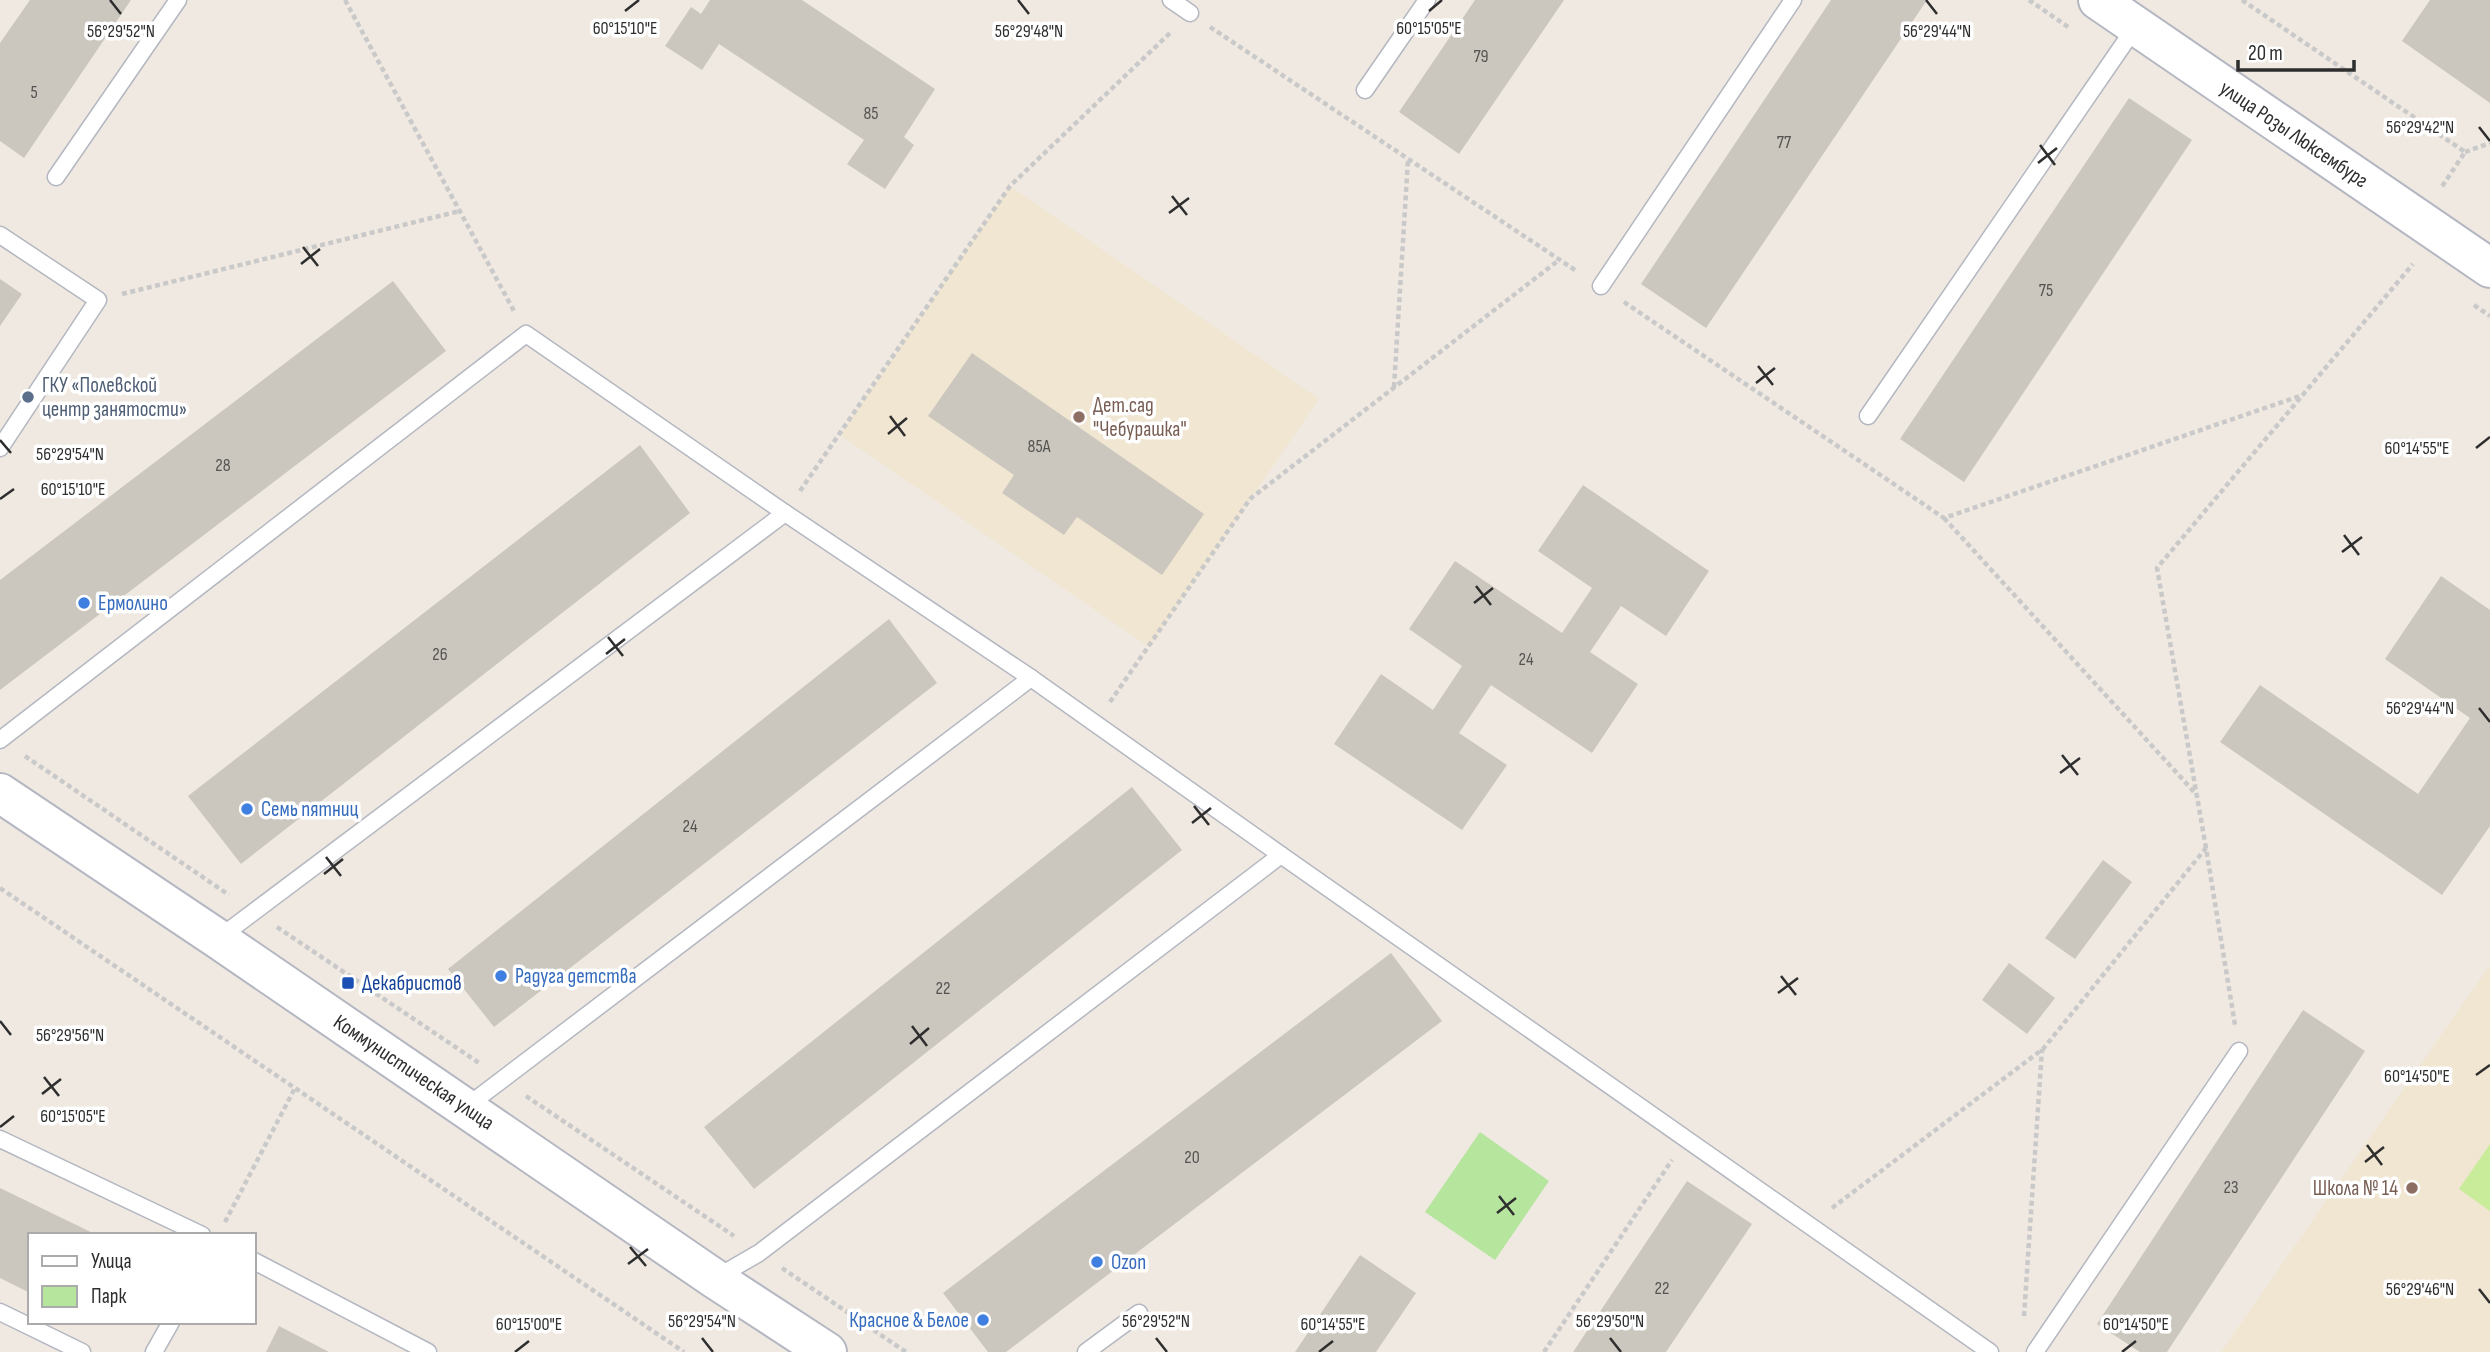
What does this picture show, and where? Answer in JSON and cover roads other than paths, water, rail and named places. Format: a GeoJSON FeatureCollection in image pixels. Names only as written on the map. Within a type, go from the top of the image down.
{"type":"FeatureCollection","features":[{"type":"Feature","properties":{"kind":"street","name":"улица Розы Люксембург"},"geometry":{"type":"LineString","coordinates":[[2098,0],[2418,219],[2482,252]]}},
{"type":"Feature","properties":{"kind":"street","name":"Коммунистическая улица"},"geometry":{"type":"LineString","coordinates":[[0,793],[466,1107],[715,1279],[827,1352]]}},
{"type":"Feature","properties":{"kind":"lane"},"geometry":{"type":"LineString","coordinates":[[56,177],[178,0]]}},
{"type":"Feature","properties":{"kind":"lane"},"geometry":{"type":"LineString","coordinates":[[1171,0],[1190,13]]}},
{"type":"Feature","properties":{"kind":"lane"},"geometry":{"type":"LineString","coordinates":[[1365,90],[1427,0]]}},
{"type":"Feature","properties":{"kind":"lane"},"geometry":{"type":"LineString","coordinates":[[1601,286],[1793,0]]}},
{"type":"Feature","properties":{"kind":"lane"},"geometry":{"type":"LineString","coordinates":[[1868,416],[2136,26]]}},
{"type":"Feature","properties":{"kind":"lane"},"geometry":{"type":"LineString","coordinates":[[0,235],[98,300],[0,448]]}},
{"type":"Feature","properties":{"kind":"lane"},"geometry":{"type":"LineString","coordinates":[[0,740],[526,334],[785,513],[1031,678],[1990,1352]]}},
{"type":"Feature","properties":{"kind":"lane"},"geometry":{"type":"LineString","coordinates":[[218,939],[785,513]]}},
{"type":"Feature","properties":{"kind":"lane"},"geometry":{"type":"LineString","coordinates":[[466,1107],[1031,678]]}},
{"type":"Feature","properties":{"kind":"lane"},"geometry":{"type":"LineString","coordinates":[[715,1279],[759,1253],[1281,855]]}},
{"type":"Feature","properties":{"kind":"lane"},"geometry":{"type":"LineString","coordinates":[[2035,1352],[2239,1051]]}},
{"type":"Feature","properties":{"kind":"lane"},"geometry":{"type":"LineString","coordinates":[[0,1139],[198,1233]]}},
{"type":"Feature","properties":{"kind":"lane"},"geometry":{"type":"LineString","coordinates":[[256,1262],[428,1352]]}},
{"type":"Feature","properties":{"kind":"lane"},"geometry":{"type":"LineString","coordinates":[[0,1312],[82,1352]]}},
{"type":"Feature","properties":{"kind":"lane"},"geometry":{"type":"LineString","coordinates":[[1086,1352],[1139,1313]]}},
{"type":"Feature","properties":{"kind":"lane"},"geometry":{"type":"LineString","coordinates":[[154,1352],[170,1324]]}},
{"type":"Feature","properties":{"kind":"place","name":"ГКУ «Полевской центр занятости»"},"geometry":{"type":"Point","coordinates":[28,397]}},
{"type":"Feature","properties":{"kind":"place","name":"Дет.сад \"Чебурашка\""},"geometry":{"type":"Point","coordinates":[1079,417]}},
{"type":"Feature","properties":{"kind":"place","name":"Ермолино"},"geometry":{"type":"Point","coordinates":[84,603]}},
{"type":"Feature","properties":{"kind":"place","name":"Семь пятниц"},"geometry":{"type":"Point","coordinates":[247,809]}},
{"type":"Feature","properties":{"kind":"place","name":"Радуга детства"},"geometry":{"type":"Point","coordinates":[501,976]}},
{"type":"Feature","properties":{"kind":"place","name":"Декабристов"},"geometry":{"type":"Point","coordinates":[348,983]}},
{"type":"Feature","properties":{"kind":"place","name":"Школа № 14"},"geometry":{"type":"Point","coordinates":[2412,1188]}},
{"type":"Feature","properties":{"kind":"place","name":"Ozon"},"geometry":{"type":"Point","coordinates":[1097,1262]}},
{"type":"Feature","properties":{"kind":"place","name":"Красное & Белое"},"geometry":{"type":"Point","coordinates":[983,1320]}}]}
